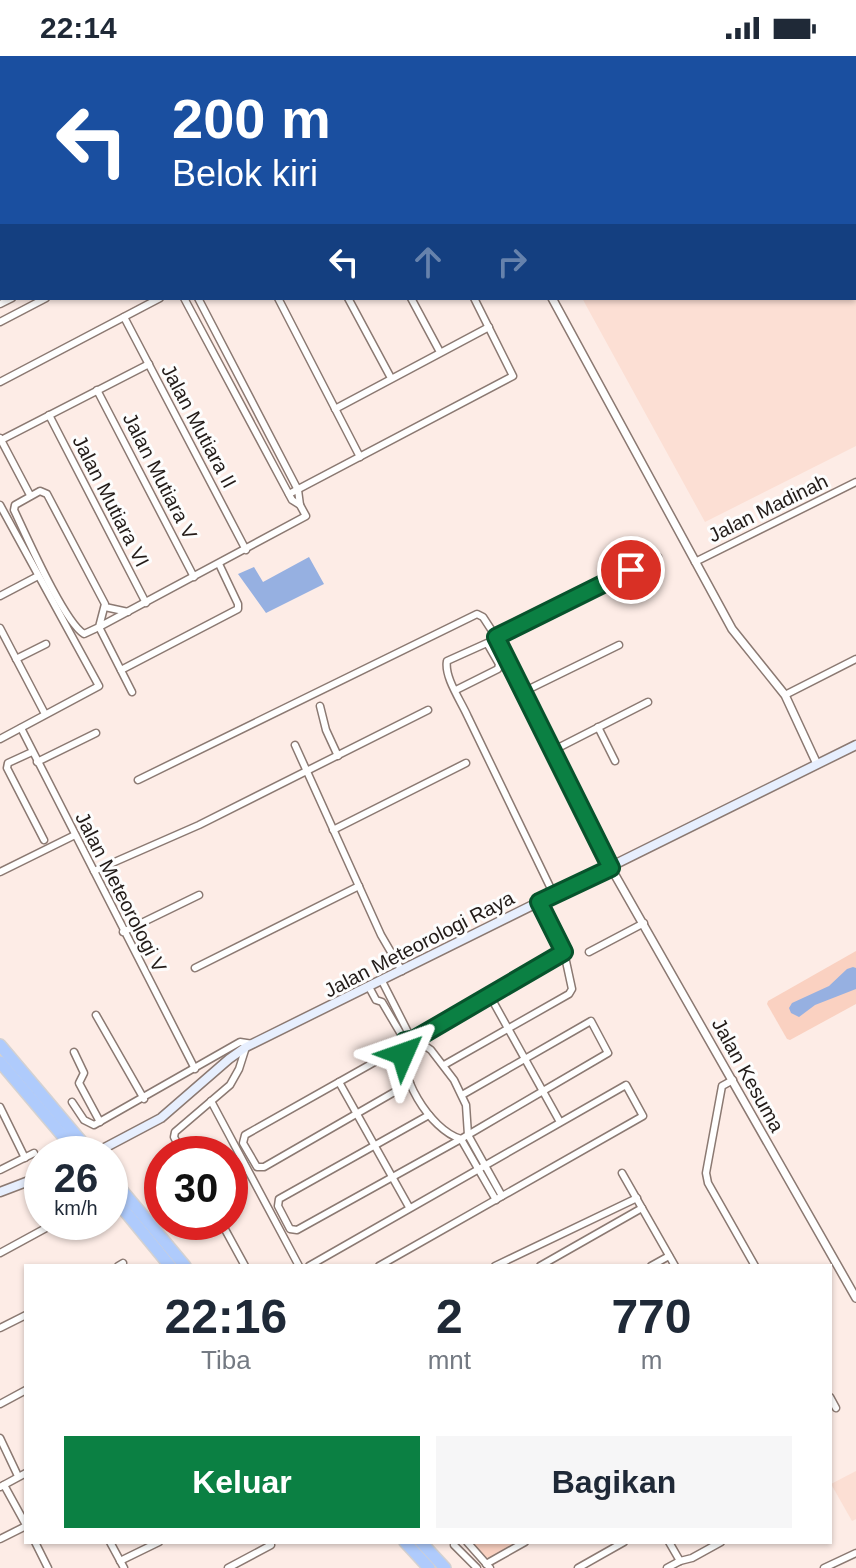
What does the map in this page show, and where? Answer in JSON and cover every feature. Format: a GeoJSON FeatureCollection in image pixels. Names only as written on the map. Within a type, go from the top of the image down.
{"type":"FeatureCollection","features":[{"type":"Feature","properties":{"kind":"highway"},"geometry":{"type":"LineString","coordinates":[[0,1045],[77,1136]]}},
{"type":"Feature","properties":{"kind":"highway"},"geometry":{"type":"LineString","coordinates":[[0,1062],[63,1136]]}},
{"type":"Feature","properties":{"kind":"highway"},"geometry":{"type":"LineString","coordinates":[[128,1198],[183,1264]]}},
{"type":"Feature","properties":{"kind":"highway"},"geometry":{"type":"LineString","coordinates":[[128,1215],[168,1264]]}},
{"type":"Feature","properties":{"kind":"highway"},"geometry":{"type":"LineString","coordinates":[[407,1544],[429,1568]]}},
{"type":"Feature","properties":{"kind":"highway"},"geometry":{"type":"LineString","coordinates":[[423,1544],[445,1568]]}},
{"type":"Feature","properties":{"kind":"main road","name":"Jalan Meteorologi Raya"},"geometry":{"type":"LineString","coordinates":[[128,1137],[161,1118],[229,1059],[250,1046],[856,745]]}},
{"type":"Feature","properties":{"kind":"main road"},"geometry":{"type":"LineString","coordinates":[[0,1192],[24,1183]]}},
{"type":"Feature","properties":{"kind":"street"},"geometry":{"type":"LineString","coordinates":[[0,322],[42,300]]}},
{"type":"Feature","properties":{"kind":"street"},"geometry":{"type":"LineString","coordinates":[[0,382],[156,300]]}},
{"type":"Feature","properties":{"kind":"street"},"geometry":{"type":"LineString","coordinates":[[132,692],[99,627],[105,607],[47,494],[40,491],[15,505],[14,510],[80,633],[99,627],[146,603],[305,517],[300,505],[289,494],[185,300]]}},
{"type":"Feature","properties":{"kind":"street"},"geometry":{"type":"LineString","coordinates":[[199,300],[298,490],[300,505]]}},
{"type":"Feature","properties":{"kind":"street"},"geometry":{"type":"LineString","coordinates":[[279,300],[360,457]]}},
{"type":"Feature","properties":{"kind":"street"},"geometry":{"type":"LineString","coordinates":[[349,300],[391,378]]}},
{"type":"Feature","properties":{"kind":"street"},"geometry":{"type":"LineString","coordinates":[[412,300],[440,352]]}},
{"type":"Feature","properties":{"kind":"street"},"geometry":{"type":"LineString","coordinates":[[289,494],[513,376],[475,300]]}},
{"type":"Feature","properties":{"kind":"street"},"geometry":{"type":"LineString","coordinates":[[553,300],[732,629],[785,695],[817,764]]}},
{"type":"Feature","properties":{"kind":"street","name":"Jalan Mutiara II"},"geometry":{"type":"LineString","coordinates":[[124,317],[246,550]]}},
{"type":"Feature","properties":{"kind":"street"},"geometry":{"type":"LineString","coordinates":[[335,409],[489,327]]}},
{"type":"Feature","properties":{"kind":"street"},"geometry":{"type":"LineString","coordinates":[[30,495],[0,439],[149,364]]}},
{"type":"Feature","properties":{"kind":"street","name":"Jalan Mutiara V"},"geometry":{"type":"LineString","coordinates":[[97,390],[194,577]]}},
{"type":"Feature","properties":{"kind":"street","name":"Jalan Mutiara VI"},"geometry":{"type":"LineString","coordinates":[[49,415],[146,603]]}},
{"type":"Feature","properties":{"kind":"street","name":"Jalan Madinah"},"geometry":{"type":"LineString","coordinates":[[695,562],[856,482]]}},
{"type":"Feature","properties":{"kind":"street"},"geometry":{"type":"LineString","coordinates":[[0,505],[99,686],[0,739]]}},
{"type":"Feature","properties":{"kind":"street"},"geometry":{"type":"LineString","coordinates":[[0,525],[8,520]]}},
{"type":"Feature","properties":{"kind":"street"},"geometry":{"type":"LineString","coordinates":[[496,637],[658,557]]}},
{"type":"Feature","properties":{"kind":"street"},"geometry":{"type":"LineString","coordinates":[[121,670],[238,609],[219,564]]}},
{"type":"Feature","properties":{"kind":"street"},"geometry":{"type":"LineString","coordinates":[[0,596],[38,576]]}},
{"type":"Feature","properties":{"kind":"street"},"geometry":{"type":"LineString","coordinates":[[105,607],[128,612]]}},
{"type":"Feature","properties":{"kind":"street"},"geometry":{"type":"LineString","coordinates":[[138,780],[475,615],[483,617],[496,637],[611,868]]}},
{"type":"Feature","properties":{"kind":"street"},"geometry":{"type":"LineString","coordinates":[[0,628],[45,714]]}},
{"type":"Feature","properties":{"kind":"street"},"geometry":{"type":"LineString","coordinates":[[456,690],[498,669],[499,664],[487,643],[446,662],[456,690],[554,895]]}},
{"type":"Feature","properties":{"kind":"street"},"geometry":{"type":"LineString","coordinates":[[16,659],[46,644]]}},
{"type":"Feature","properties":{"kind":"street"},"geometry":{"type":"LineString","coordinates":[[523,692],[619,645]]}},
{"type":"Feature","properties":{"kind":"street"},"geometry":{"type":"LineString","coordinates":[[785,695],[856,659]]}},
{"type":"Feature","properties":{"kind":"street"},"geometry":{"type":"LineString","coordinates":[[552,751],[648,702]]}},
{"type":"Feature","properties":{"kind":"street"},"geometry":{"type":"LineString","coordinates":[[320,706],[326,730],[338,756]]}},
{"type":"Feature","properties":{"kind":"street"},"geometry":{"type":"LineString","coordinates":[[94,871],[199,825],[428,710]]}},
{"type":"Feature","properties":{"kind":"street"},"geometry":{"type":"LineString","coordinates":[[598,727],[615,761]]}},
{"type":"Feature","properties":{"kind":"street","name":"Jalan Meteorologi V"},"geometry":{"type":"LineString","coordinates":[[21,728],[195,1069]]}},
{"type":"Feature","properties":{"kind":"street"},"geometry":{"type":"LineString","coordinates":[[37,762],[96,733]]}},
{"type":"Feature","properties":{"kind":"street"},"geometry":{"type":"LineString","coordinates":[[295,745],[381,935],[402,971]]}},
{"type":"Feature","properties":{"kind":"street"},"geometry":{"type":"LineString","coordinates":[[32,752],[8,763],[7,768],[44,840]]}},
{"type":"Feature","properties":{"kind":"street"},"geometry":{"type":"LineString","coordinates":[[333,830],[466,763]]}},
{"type":"Feature","properties":{"kind":"street"},"geometry":{"type":"LineString","coordinates":[[0,872],[75,835]]}},
{"type":"Feature","properties":{"kind":"street","name":"Jalan Kesuma"},"geometry":{"type":"LineString","coordinates":[[611,868],[856,1298]]}},
{"type":"Feature","properties":{"kind":"street"},"geometry":{"type":"LineString","coordinates":[[195,968],[359,886]]}},
{"type":"Feature","properties":{"kind":"street"},"geometry":{"type":"LineString","coordinates":[[123,932],[199,895]]}},
{"type":"Feature","properties":{"kind":"street"},"geometry":{"type":"LineString","coordinates":[[444,1065],[569,994],[572,984],[564,952],[539,902]]}},
{"type":"Feature","properties":{"kind":"street"},"geometry":{"type":"LineString","coordinates":[[589,952],[644,923]]}},
{"type":"Feature","properties":{"kind":"street"},"geometry":{"type":"LineString","coordinates":[[410,1083],[264,1167],[257,1167],[243,1143],[245,1135],[564,952]]}},
{"type":"Feature","properties":{"kind":"street"},"geometry":{"type":"LineString","coordinates":[[382,981],[386,1001],[408,1041],[410,1083],[429,1115],[450,1136],[464,1137]]}},
{"type":"Feature","properties":{"kind":"street"},"geometry":{"type":"LineString","coordinates":[[369,987],[376,1000],[386,1001]]}},
{"type":"Feature","properties":{"kind":"street"},"geometry":{"type":"LineString","coordinates":[[490,996],[560,1122]]}},
{"type":"Feature","properties":{"kind":"street"},"geometry":{"type":"LineString","coordinates":[[96,1015],[144,1099]]}},
{"type":"Feature","properties":{"kind":"street"},"geometry":{"type":"LineString","coordinates":[[429,1115],[279,1199],[278,1206],[290,1229],[297,1230],[608,1053],[591,1021],[462,1095]]}},
{"type":"Feature","properties":{"kind":"street"},"geometry":{"type":"LineString","coordinates":[[408,1041],[431,1050],[462,1095],[468,1116],[464,1137],[499,1198]]}},
{"type":"Feature","properties":{"kind":"street"},"geometry":{"type":"LineString","coordinates":[[72,1102],[89,1125],[100,1122],[240,1042],[250,1046],[233,1080],[175,1136]]}},
{"type":"Feature","properties":{"kind":"street"},"geometry":{"type":"LineString","coordinates":[[74,1052],[85,1074],[79,1083],[100,1122]]}},
{"type":"Feature","properties":{"kind":"street"},"geometry":{"type":"LineString","coordinates":[[733,1080],[722,1086],[706,1173],[708,1183],[754,1264]]}},
{"type":"Feature","properties":{"kind":"street"},"geometry":{"type":"LineString","coordinates":[[339,1082],[409,1207]]}},
{"type":"Feature","properties":{"kind":"street"},"geometry":{"type":"LineString","coordinates":[[312,1264],[626,1085],[643,1116],[383,1264]]}},
{"type":"Feature","properties":{"kind":"street"},"geometry":{"type":"LineString","coordinates":[[211,1101],[298,1264]]}},
{"type":"Feature","properties":{"kind":"street"},"geometry":{"type":"LineString","coordinates":[[0,1107],[24,1156]]}},
{"type":"Feature","properties":{"kind":"street"},"geometry":{"type":"LineString","coordinates":[[0,1170],[24,1158]]}},
{"type":"Feature","properties":{"kind":"street"},"geometry":{"type":"LineString","coordinates":[[622,1173],[674,1264]]}},
{"type":"Feature","properties":{"kind":"street"},"geometry":{"type":"LineString","coordinates":[[510,1263],[637,1198]]}},
{"type":"Feature","properties":{"kind":"street"},"geometry":{"type":"LineString","coordinates":[[544,1264],[642,1208]]}},
{"type":"Feature","properties":{"kind":"street"},"geometry":{"type":"LineString","coordinates":[[0,1253],[24,1240]]}},
{"type":"Feature","properties":{"kind":"street"},"geometry":{"type":"LineString","coordinates":[[231,1240],[244,1264]]}},
{"type":"Feature","properties":{"kind":"street"},"geometry":{"type":"LineString","coordinates":[[655,1264],[669,1256]]}},
{"type":"Feature","properties":{"kind":"street"},"geometry":{"type":"LineString","coordinates":[[0,1328],[24,1316]]}},
{"type":"Feature","properties":{"kind":"street"},"geometry":{"type":"LineString","coordinates":[[0,1404],[24,1391]]}},
{"type":"Feature","properties":{"kind":"street"},"geometry":{"type":"LineString","coordinates":[[832,1401],[836,1408]]}},
{"type":"Feature","properties":{"kind":"street"},"geometry":{"type":"LineString","coordinates":[[0,1438],[18,1476]]}},
{"type":"Feature","properties":{"kind":"street"},"geometry":{"type":"LineString","coordinates":[[24,1474],[2,1486],[24,1523]]}},
{"type":"Feature","properties":{"kind":"street"},"geometry":{"type":"LineString","coordinates":[[0,1539],[24,1527]]}},
{"type":"Feature","properties":{"kind":"street"},"geometry":{"type":"LineString","coordinates":[[36,1544],[48,1568]]}},
{"type":"Feature","properties":{"kind":"street"},"geometry":{"type":"LineString","coordinates":[[111,1544],[122,1564],[156,1544]]}},
{"type":"Feature","properties":{"kind":"street"},"geometry":{"type":"LineString","coordinates":[[469,1544],[488,1566],[522,1544]]}},
{"type":"Feature","properties":{"kind":"street"},"geometry":{"type":"LineString","coordinates":[[578,1568],[620,1544]]}},
{"type":"Feature","properties":{"kind":"street"},"geometry":{"type":"LineString","coordinates":[[670,1544],[680,1561]]}},
{"type":"Feature","properties":{"kind":"street"},"geometry":{"type":"LineString","coordinates":[[667,1568],[717,1544]]}},
{"type":"Feature","properties":{"kind":"street"},"geometry":{"type":"LineString","coordinates":[[228,1568],[271,1545]]}},
{"type":"Feature","properties":{"kind":"street"},"geometry":{"type":"LineString","coordinates":[[454,1545],[477,1568]]}},
{"type":"Feature","properties":{"kind":"street"},"geometry":{"type":"LineString","coordinates":[[824,1568],[856,1553]]}},
{"type":"Feature","properties":{"kind":"shaded area"},"geometry":{"type":"Polygon","coordinates":[[[583,300],[856,300],[856,446],[705,522],[583,300]]]}},
{"type":"Feature","properties":{"kind":"shaded area"},"geometry":{"type":"Polygon","coordinates":[[[856,951],[856,1004],[787,1039],[768,1001],[856,951]]]}},
{"type":"Feature","properties":{"kind":"shaded area"},"geometry":{"type":"Polygon","coordinates":[[[856,1471],[856,1519],[852,1521],[832,1483],[856,1471]]]}},
{"type":"Feature","properties":{"kind":"shaded area"},"geometry":{"type":"Polygon","coordinates":[[[474,1544],[514,1544],[489,1558],[484,1557],[474,1544]]]}},
{"type":"Feature","properties":{"kind":"water"},"geometry":{"type":"Polygon","coordinates":[[[309,557],[324,584],[266,613],[238,574],[254,567],[263,582],[309,557]]]}},
{"type":"Feature","properties":{"kind":"water"},"geometry":{"type":"Polygon","coordinates":[[[853,967],[856,968],[856,989],[815,1005],[799,1017],[791,1013],[789,1008],[792,1003],[829,986],[853,967]]]}},
{"type":"Feature","properties":{"kind":"route"},"geometry":{"type":"LineString","coordinates":[[403,1054],[405,1041],[415,1039],[564,952],[539,902],[611,868],[496,637],[631,570]]}}]}
